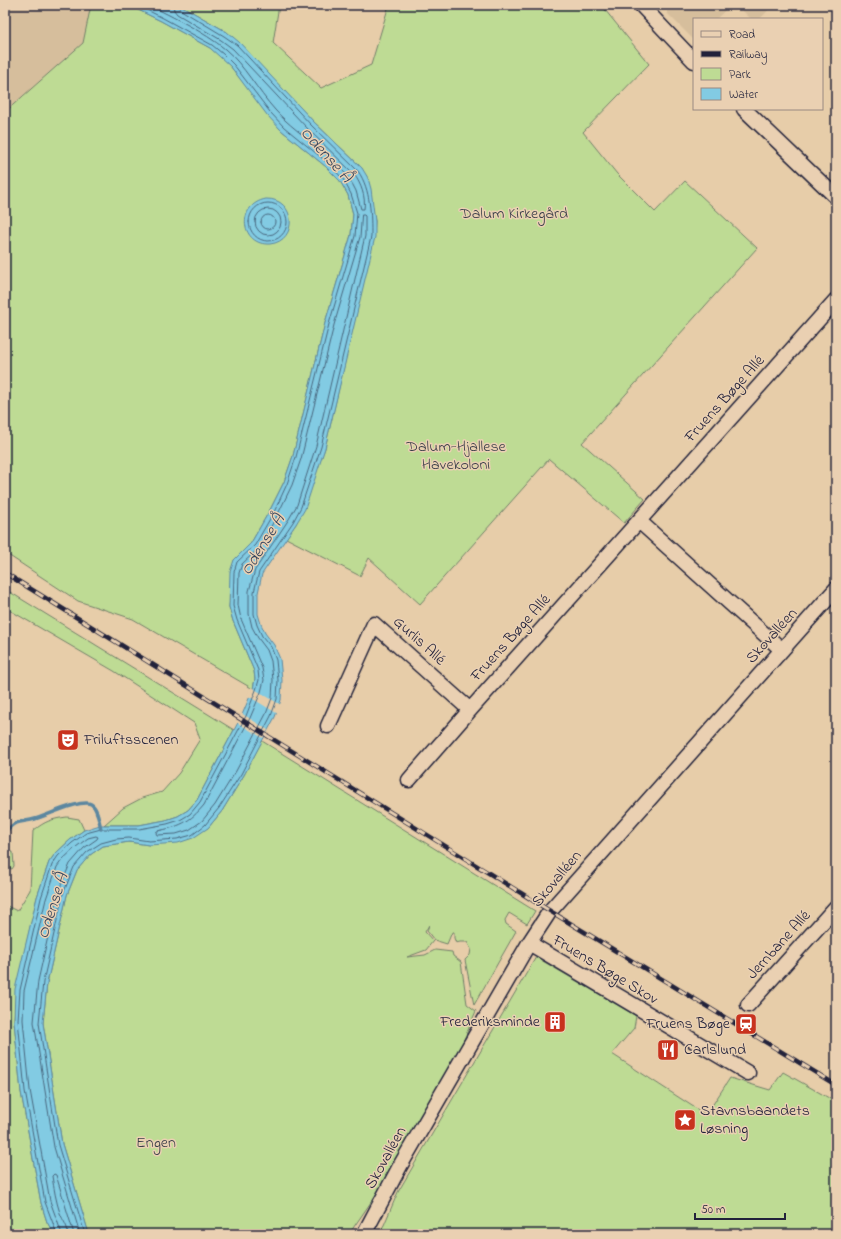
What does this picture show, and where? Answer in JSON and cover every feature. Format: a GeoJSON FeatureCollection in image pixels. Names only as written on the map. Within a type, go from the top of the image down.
{"type":"FeatureCollection","features":[{"type":"Feature","properties":{"kind":"street"},"geometry":{"type":"LineString","coordinates":[[641,5],[693,60]]}},
{"type":"Feature","properties":{"kind":"street"},"geometry":{"type":"LineString","coordinates":[[745,110],[836,197]]}},
{"type":"Feature","properties":{"kind":"street","name":"Fruens Bøge Allé"},"geometry":{"type":"LineString","coordinates":[[409,780],[836,300]]}},
{"type":"Feature","properties":{"kind":"street"},"geometry":{"type":"LineString","coordinates":[[639,521],[782,650]]}},
{"type":"Feature","properties":{"kind":"street","name":"Skovalléen"},"geometry":{"type":"LineString","coordinates":[[364,1234],[400,1166],[529,943],[561,897],[836,589]]}},
{"type":"Feature","properties":{"kind":"street","name":"Gurlis Allé"},"geometry":{"type":"LineString","coordinates":[[328,726],[374,624],[470,710]]}},
{"type":"Feature","properties":{"kind":"street","name":"Jernbane Allé"},"geometry":{"type":"LineString","coordinates":[[748,1006],[836,907]]}},
{"type":"Feature","properties":{"kind":"street","name":"Fruens Bøge Skov"},"geometry":{"type":"LineString","coordinates":[[529,943],[748,1073]]}},
{"type":"Feature","properties":{"kind":"shaded area"},"geometry":{"type":"Polygon","coordinates":[[[5,5],[91,5],[83,43],[5,112],[5,5]]]}},
{"type":"Feature","properties":{"kind":"shaded area"},"geometry":{"type":"Polygon","coordinates":[[[667,5],[731,5],[717,18],[693,18],[693,39],[667,13],[667,5]]]}},
{"type":"Feature","properties":{"kind":"shaded area"},"geometry":{"type":"Polygon","coordinates":[[[737,5],[773,5],[761,18],[750,18],[737,5]]]}},
{"type":"Feature","properties":{"kind":"green space"},"geometry":{"type":"Polygon","coordinates":[[[91,5],[128,5],[210,48],[231,67],[281,130],[325,166],[340,181],[348,195],[353,214],[351,235],[325,323],[293,456],[284,482],[271,508],[251,543],[234,560],[229,607],[233,621],[254,671],[255,679],[253,689],[133,619],[78,601],[5,553],[5,112],[83,43],[91,5]]]}},
{"type":"Feature","properties":{"kind":"green space"},"geometry":{"type":"Polygon","coordinates":[[[180,5],[279,5],[273,43],[321,88],[371,65],[389,5],[601,5],[649,64],[583,132],[617,174],[655,212],[685,181],[757,248],[582,443],[645,499],[624,523],[549,459],[420,604],[369,558],[360,576],[286,538],[296,524],[325,448],[374,237],[375,221],[362,168],[314,122],[227,32],[180,5]]]}},
{"type":"Feature","properties":{"kind":"green space"},"geometry":{"type":"Polygon","coordinates":[[[5,589],[234,730],[197,800],[188,810],[178,816],[166,820],[139,825],[104,825],[123,808],[142,798],[162,792],[179,773],[200,739],[194,723],[114,671],[11,611],[5,611],[5,589]]]}},
{"type":"Feature","properties":{"kind":"green space","name":"Engen"},"geometry":{"type":"Polygon","coordinates":[[[262,741],[535,911],[527,924],[509,913],[505,920],[506,924],[516,931],[474,1005],[465,960],[470,955],[471,949],[467,942],[456,943],[454,932],[452,932],[447,944],[434,940],[427,931],[429,925],[425,932],[433,941],[426,950],[407,957],[425,955],[435,950],[452,952],[453,956],[461,962],[467,1004],[476,1011],[460,1049],[380,1189],[349,1234],[89,1234],[62,1144],[43,1023],[47,983],[67,895],[77,870],[90,855],[103,846],[129,842],[149,845],[208,828],[222,811],[244,775],[262,741]]]}},
{"type":"Feature","properties":{"kind":"green space"},"geometry":{"type":"Polygon","coordinates":[[[67,817],[79,819],[84,830],[70,840],[49,862],[37,897],[16,989],[14,1021],[21,1092],[41,1203],[47,1222],[54,1234],[5,1234],[5,905],[17,911],[30,890],[33,831],[49,821],[67,817]]]}},
{"type":"Feature","properties":{"kind":"green space"},"geometry":{"type":"Polygon","coordinates":[[[9,852],[13,852],[14,866],[12,869],[7,868],[6,866],[9,852]]]}},
{"type":"Feature","properties":{"kind":"green space","name":"Fruens Bøge"},"geometry":{"type":"Polygon","coordinates":[[[536,957],[636,1016],[634,1028],[612,1054],[706,1115],[730,1078],[770,1090],[783,1072],[836,1102],[836,1234],[378,1234],[384,1225],[398,1192],[536,957]]]}},
{"type":"Feature","properties":{"kind":"water","name":"Odense Å"},"geometry":{"type":"Polygon","coordinates":[[[128,5],[180,5],[227,32],[239,42],[314,122],[362,168],[368,178],[371,189],[375,221],[375,237],[325,448],[305,509],[262,574],[258,593],[258,614],[261,624],[265,633],[274,645],[280,659],[282,680],[281,700],[275,717],[244,775],[222,811],[208,828],[193,838],[178,843],[149,845],[129,842],[103,846],[90,855],[77,870],[67,895],[47,983],[43,1023],[62,1144],[89,1234],[54,1234],[47,1222],[41,1203],[21,1092],[14,1021],[15,989],[37,897],[49,862],[70,840],[84,830],[100,825],[139,825],[166,820],[178,816],[188,810],[197,800],[242,715],[253,689],[255,679],[254,671],[233,621],[229,607],[230,572],[234,560],[251,543],[271,508],[284,482],[293,456],[325,323],[351,235],[353,214],[348,195],[340,181],[325,166],[281,130],[267,115],[231,67],[210,48],[128,5]]]}},
{"type":"Feature","properties":{"kind":"water"},"geometry":{"type":"Polygon","coordinates":[[[266,199],[276,201],[283,205],[288,212],[290,220],[286,236],[279,241],[270,244],[260,243],[253,239],[248,232],[246,224],[246,216],[249,209],[256,203],[266,199]]]}},
{"type":"Feature","properties":{"kind":"pier"},"geometry":{"type":"Polygon","coordinates":[[[251,687],[281,705],[278,714],[248,696],[251,687]]]}},
{"type":"Feature","properties":{"kind":"pier"},"geometry":{"type":"Polygon","coordinates":[[[241,713],[268,730],[263,738],[236,722],[241,713]]]}},
{"type":"Feature","properties":{"kind":"waterway"},"geometry":{"type":"LineString","coordinates":[[5,833],[16,823],[35,819],[72,806],[86,803],[91,804],[95,809],[101,829]]}},
{"type":"Feature","properties":{"kind":"railway"},"geometry":{"type":"LineString","coordinates":[[5,573],[550,911],[836,1085]]}},
{"type":"Feature","properties":{"kind":"place","name":"Friluftsscenen"},"geometry":{"type":"Point","coordinates":[68,740]}},
{"type":"Feature","properties":{"kind":"place","name":"Frederiksminde"},"geometry":{"type":"Point","coordinates":[555,1022]}},
{"type":"Feature","properties":{"kind":"place","name":"Fruens Bøge"},"geometry":{"type":"Point","coordinates":[746,1024]}},
{"type":"Feature","properties":{"kind":"place","name":"Carlslund"},"geometry":{"type":"Point","coordinates":[668,1050]}},
{"type":"Feature","properties":{"kind":"place","name":"Stavnsbaandets Løsning"},"geometry":{"type":"Point","coordinates":[685,1120]}},
{"type":"Feature","properties":{"kind":"park label","name":"Dalum Kirkegård"},"geometry":{"type":"Point","coordinates":[514,214]}},
{"type":"Feature","properties":{"kind":"park label","name":"Dalum-Hjallese Havekoloni"},"geometry":{"type":"Point","coordinates":[456,456]}}]}
